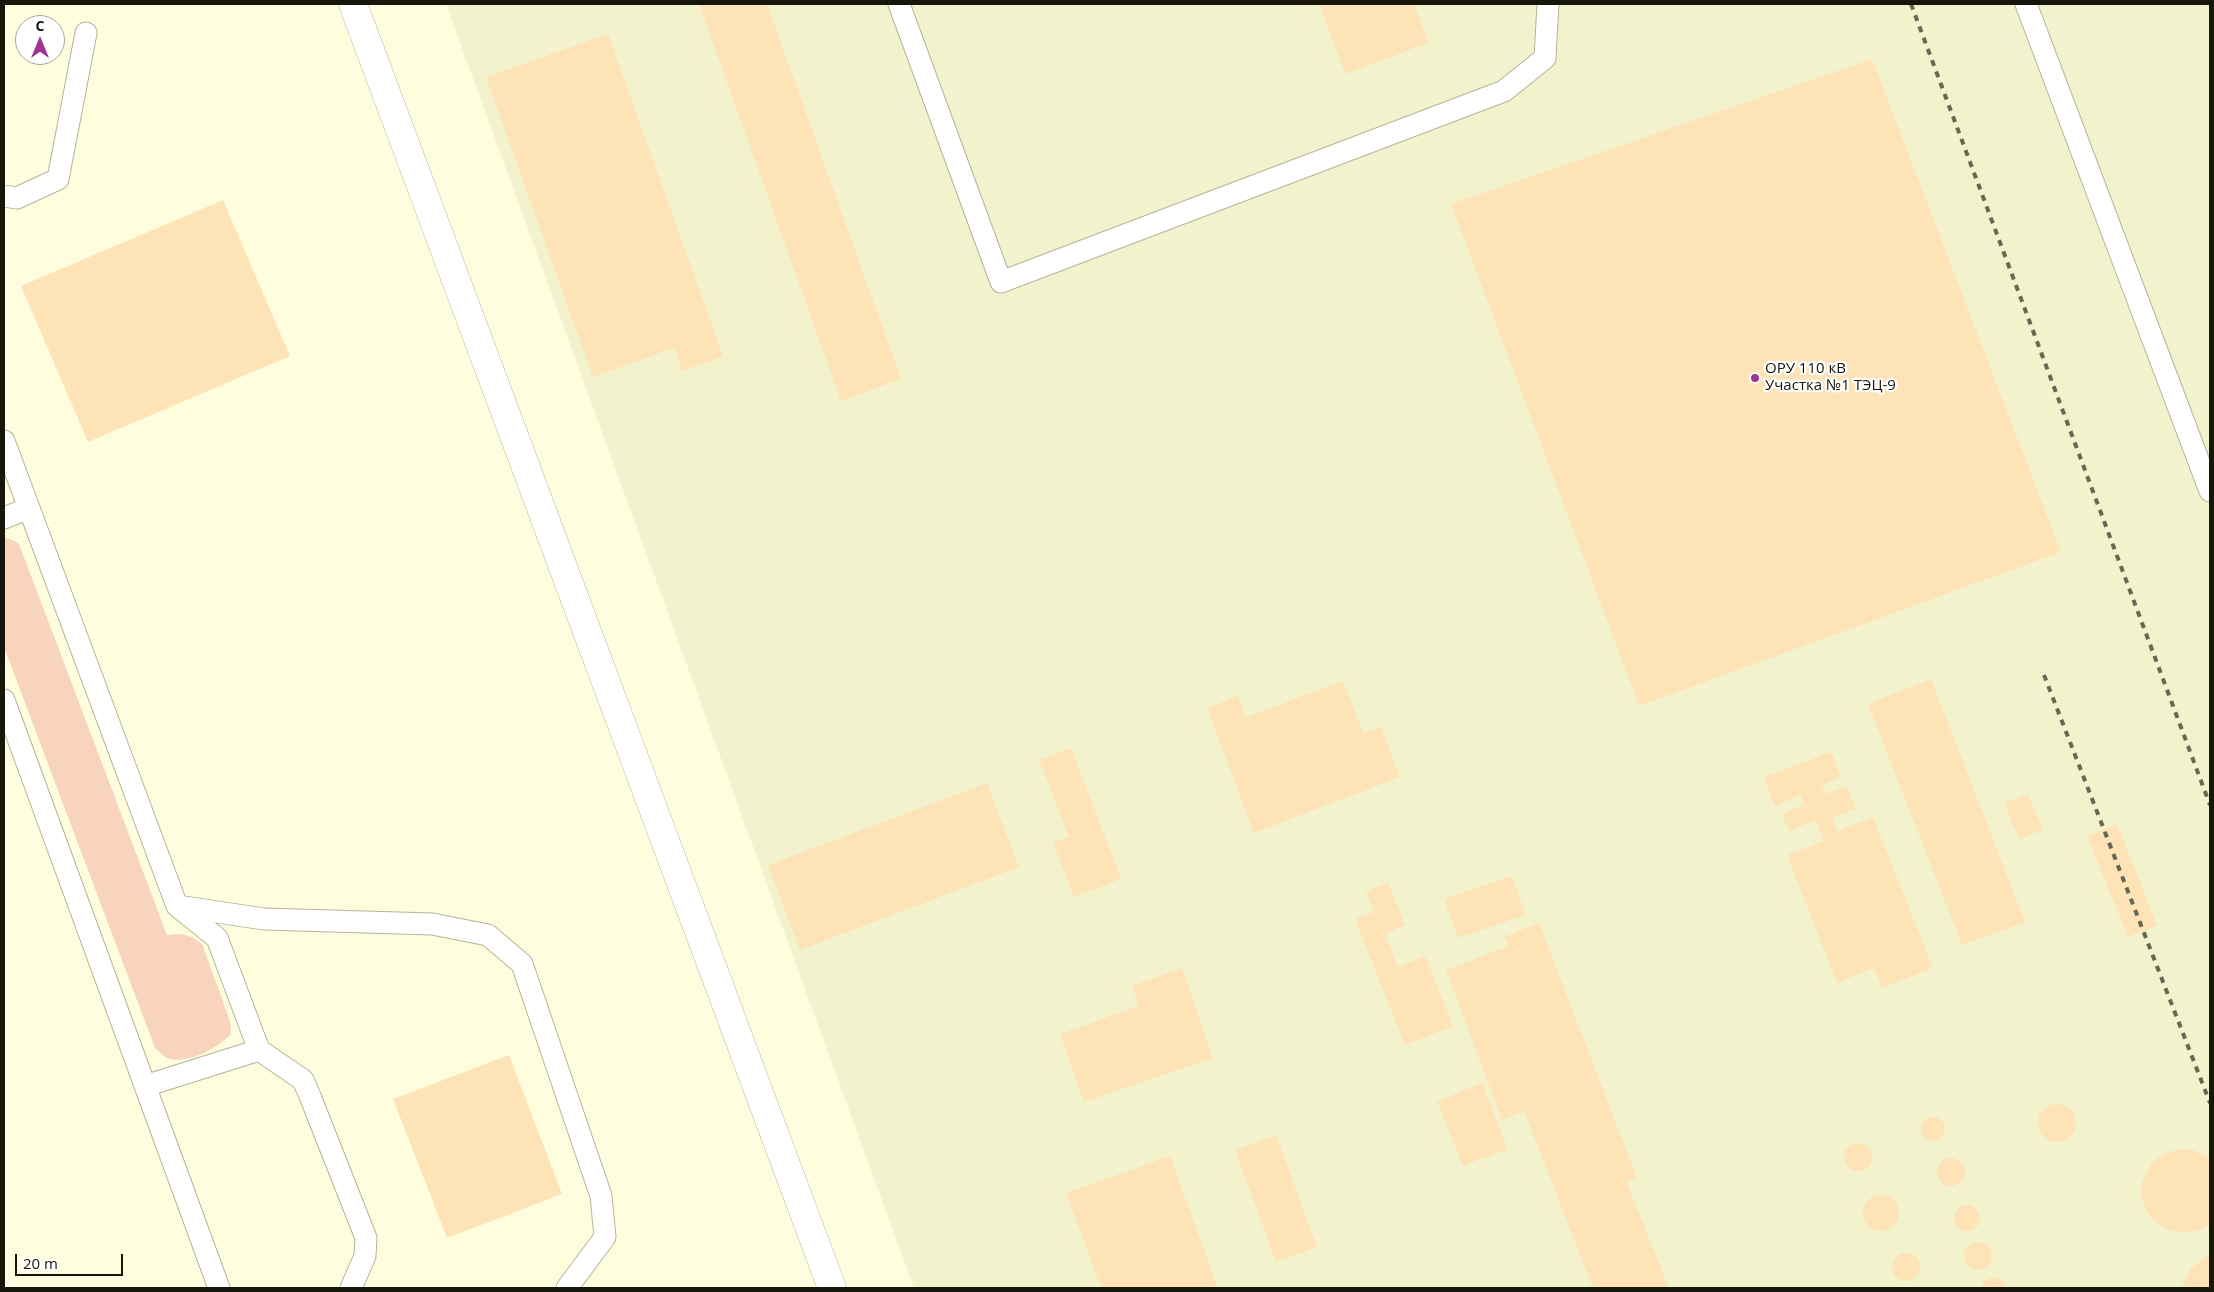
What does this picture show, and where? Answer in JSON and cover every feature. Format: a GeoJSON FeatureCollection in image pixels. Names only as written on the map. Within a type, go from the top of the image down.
{"type":"FeatureCollection","features":[{"type":"Feature","properties":{"kind":"street"},"geometry":{"type":"LineString","coordinates":[[353,4],[832,1288]]}},
{"type":"Feature","properties":{"kind":"lane"},"geometry":{"type":"LineString","coordinates":[[899,4],[1001,282],[1504,91],[1545,58],[1548,4]]}},
{"type":"Feature","properties":{"kind":"lane"},"geometry":{"type":"LineString","coordinates":[[2026,4],[2210,491]]}},
{"type":"Feature","properties":{"kind":"lane"},"geometry":{"type":"LineString","coordinates":[[4,196],[17,198],[58,178],[86,32]]}},
{"type":"Feature","properties":{"kind":"lane"},"geometry":{"type":"LineString","coordinates":[[4,441],[177,906],[217,938],[259,1050],[303,1080],[366,1238],[365,1256],[351,1288]]}},
{"type":"Feature","properties":{"kind":"lane"},"geometry":{"type":"LineString","coordinates":[[4,518],[29,508]]}},
{"type":"Feature","properties":{"kind":"lane"},"geometry":{"type":"LineString","coordinates":[[4,700],[219,1288]]}},
{"type":"Feature","properties":{"kind":"lane"},"geometry":{"type":"LineString","coordinates":[[177,906],[264,919],[432,924],[488,935],[522,964],[601,1196],[605,1237],[567,1288]]}},
{"type":"Feature","properties":{"kind":"lane"},"geometry":{"type":"LineString","coordinates":[[145,1086],[259,1050]]}},
{"type":"Feature","properties":{"kind":"shaded area"},"geometry":{"type":"Polygon","coordinates":[[[446,4],[2210,4],[2210,1288],[914,1288],[446,4]]]}},
{"type":"Feature","properties":{"kind":"shaded area"},"geometry":{"type":"Polygon","coordinates":[[[4,538],[19,544],[167,935],[186,935],[202,944],[230,1021],[231,1034],[218,1045],[202,1054],[175,1060],[167,1058],[155,1048],[4,647],[4,538]]]}},
{"type":"Feature","properties":{"kind":"building"},"geometry":{"type":"Polygon","coordinates":[[[699,4],[767,4],[901,379],[841,401],[699,4]]]}},
{"type":"Feature","properties":{"kind":"building"},"geometry":{"type":"Polygon","coordinates":[[[1319,4],[1414,4],[1428,43],[1345,74],[1319,4]]]}},
{"type":"Feature","properties":{"kind":"building"},"geometry":{"type":"Polygon","coordinates":[[[608,34],[723,356],[682,371],[674,348],[593,377],[486,77],[608,34]]]}},
{"type":"Feature","properties":{"kind":"building","name":"ОРУ 110 кВ Участка №1 ТЭЦ-9"},"geometry":{"type":"Polygon","coordinates":[[[1872,59],[2061,552],[1639,706],[1451,204],[1872,59]]]}},
{"type":"Feature","properties":{"kind":"building"},"geometry":{"type":"Polygon","coordinates":[[[223,200],[290,356],[88,442],[21,286],[223,200]]]}},
{"type":"Feature","properties":{"kind":"building"},"geometry":{"type":"Polygon","coordinates":[[[1931,679],[2025,922],[1962,945],[1868,704],[1931,679]]]}},
{"type":"Feature","properties":{"kind":"building"},"geometry":{"type":"Polygon","coordinates":[[[1343,681],[1363,733],[1381,727],[1400,777],[1254,833],[1207,708],[1238,696],[1246,717],[1343,681]]]}},
{"type":"Feature","properties":{"kind":"building"},"geometry":{"type":"Polygon","coordinates":[[[1071,748],[1121,879],[1074,897],[1053,843],[1069,837],[1039,760],[1071,748]]]}},
{"type":"Feature","properties":{"kind":"building"},"geometry":{"type":"Polygon","coordinates":[[[1831,752],[1841,777],[1822,785],[1826,794],[1847,786],[1856,809],[1832,818],[1837,831],[1873,817],[1933,968],[1882,988],[1874,968],[1837,983],[1787,855],[1824,841],[1816,820],[1789,831],[1782,814],[1804,805],[1801,795],[1775,806],[1764,777],[1831,752]]]}},
{"type":"Feature","properties":{"kind":"building"},"geometry":{"type":"Polygon","coordinates":[[[987,783],[1019,867],[800,950],[768,865],[987,783]]]}},
{"type":"Feature","properties":{"kind":"building"},"geometry":{"type":"Polygon","coordinates":[[[2028,794],[2043,830],[2019,839],[2004,803],[2028,794]]]}},
{"type":"Feature","properties":{"kind":"building"},"geometry":{"type":"Polygon","coordinates":[[[2117,824],[2157,925],[2128,937],[2087,836],[2117,824]]]}},
{"type":"Feature","properties":{"kind":"building"},"geometry":{"type":"Polygon","coordinates":[[[1512,876],[1526,915],[1458,938],[1444,899],[1512,876]]]}},
{"type":"Feature","properties":{"kind":"building"},"geometry":{"type":"Polygon","coordinates":[[[1388,882],[1405,925],[1385,934],[1398,967],[1425,956],[1453,1026],[1405,1045],[1355,919],[1374,912],[1366,892],[1388,882]]]}},
{"type":"Feature","properties":{"kind":"building"},"geometry":{"type":"Polygon","coordinates":[[[1539,923],[1637,1178],[1626,1181],[1669,1288],[1593,1288],[1524,1111],[1502,1120],[1446,970],[1509,946],[1504,937],[1539,923]]]}},
{"type":"Feature","properties":{"kind":"building"},"geometry":{"type":"Polygon","coordinates":[[[1182,968],[1213,1058],[1084,1102],[1060,1034],[1139,1006],[1132,986],[1182,968]]]}},
{"type":"Feature","properties":{"kind":"building"},"geometry":{"type":"Polygon","coordinates":[[[509,1055],[562,1194],[447,1238],[393,1099],[509,1055]]]}},
{"type":"Feature","properties":{"kind":"building"},"geometry":{"type":"Polygon","coordinates":[[[1482,1083],[1508,1149],[1463,1166],[1437,1101],[1482,1083]]]}},
{"type":"Feature","properties":{"kind":"building"},"geometry":{"type":"Polygon","coordinates":[[[2057,1104],[2071,1109],[2076,1123],[2071,1137],[2057,1142],[2043,1137],[2038,1123],[2043,1109],[2057,1104]]]}},
{"type":"Feature","properties":{"kind":"building"},"geometry":{"type":"Polygon","coordinates":[[[1933,1117],[1938,1118],[1944,1124],[1944,1134],[1938,1140],[1933,1141],[1928,1140],[1922,1134],[1921,1129],[1922,1124],[1928,1118],[1933,1117]]]}},
{"type":"Feature","properties":{"kind":"building"},"geometry":{"type":"Polygon","coordinates":[[[1276,1135],[1317,1247],[1276,1262],[1235,1150],[1276,1135]]]}},
{"type":"Feature","properties":{"kind":"building"},"geometry":{"type":"Polygon","coordinates":[[[1858,1143],[1868,1147],[1872,1157],[1868,1167],[1858,1171],[1848,1167],[1844,1157],[1848,1147],[1858,1143]]]}},
{"type":"Feature","properties":{"kind":"building"},"geometry":{"type":"Polygon","coordinates":[[[2179,1149],[2194,1150],[2210,1158],[2210,1224],[2200,1230],[2184,1233],[2168,1230],[2155,1222],[2145,1209],[2141,1193],[2142,1181],[2152,1163],[2164,1154],[2179,1149]]]}},
{"type":"Feature","properties":{"kind":"building"},"geometry":{"type":"Polygon","coordinates":[[[1170,1156],[1218,1288],[1101,1288],[1066,1193],[1170,1156]]]}},
{"type":"Feature","properties":{"kind":"building"},"geometry":{"type":"Polygon","coordinates":[[[1951,1158],[1961,1162],[1965,1172],[1961,1182],[1951,1186],[1941,1182],[1937,1172],[1941,1162],[1951,1158]]]}},
{"type":"Feature","properties":{"kind":"building"},"geometry":{"type":"Polygon","coordinates":[[[1881,1195],[1893,1201],[1899,1213],[1893,1225],[1881,1231],[1869,1225],[1863,1213],[1869,1201],[1881,1195]]]}},
{"type":"Feature","properties":{"kind":"building"},"geometry":{"type":"Polygon","coordinates":[[[1967,1205],[1977,1208],[1980,1218],[1977,1228],[1967,1231],[1957,1228],[1954,1218],[1957,1208],[1967,1205]]]}},
{"type":"Feature","properties":{"kind":"building"},"geometry":{"type":"Polygon","coordinates":[[[1978,1242],[1988,1246],[1992,1256],[1988,1266],[1978,1270],[1968,1266],[1964,1256],[1968,1246],[1978,1242]]]}},
{"type":"Feature","properties":{"kind":"building"},"geometry":{"type":"Polygon","coordinates":[[[1906,1253],[1916,1257],[1920,1267],[1916,1277],[1906,1281],[1896,1277],[1892,1267],[1896,1257],[1906,1253]]]}},
{"type":"Feature","properties":{"kind":"building"},"geometry":{"type":"Polygon","coordinates":[[[2210,1256],[2210,1288],[2181,1288],[2191,1268],[2210,1256]]]}},
{"type":"Feature","properties":{"kind":"building"},"geometry":{"type":"Polygon","coordinates":[[[1993,1277],[2003,1281],[2008,1288],[1980,1288],[1984,1281],[1993,1277]]]}},
{"type":"Feature","properties":{"kind":"railway"},"geometry":{"type":"LineString","coordinates":[[1911,4],[2210,805]]}},
{"type":"Feature","properties":{"kind":"railway"},"geometry":{"type":"LineString","coordinates":[[2044,675],[2210,1103]]}},
{"type":"Feature","properties":{"kind":"place","name":"ОРУ 110 кВ Участка №1 ТЭЦ-9"},"geometry":{"type":"Point","coordinates":[1755,378]}}]}
